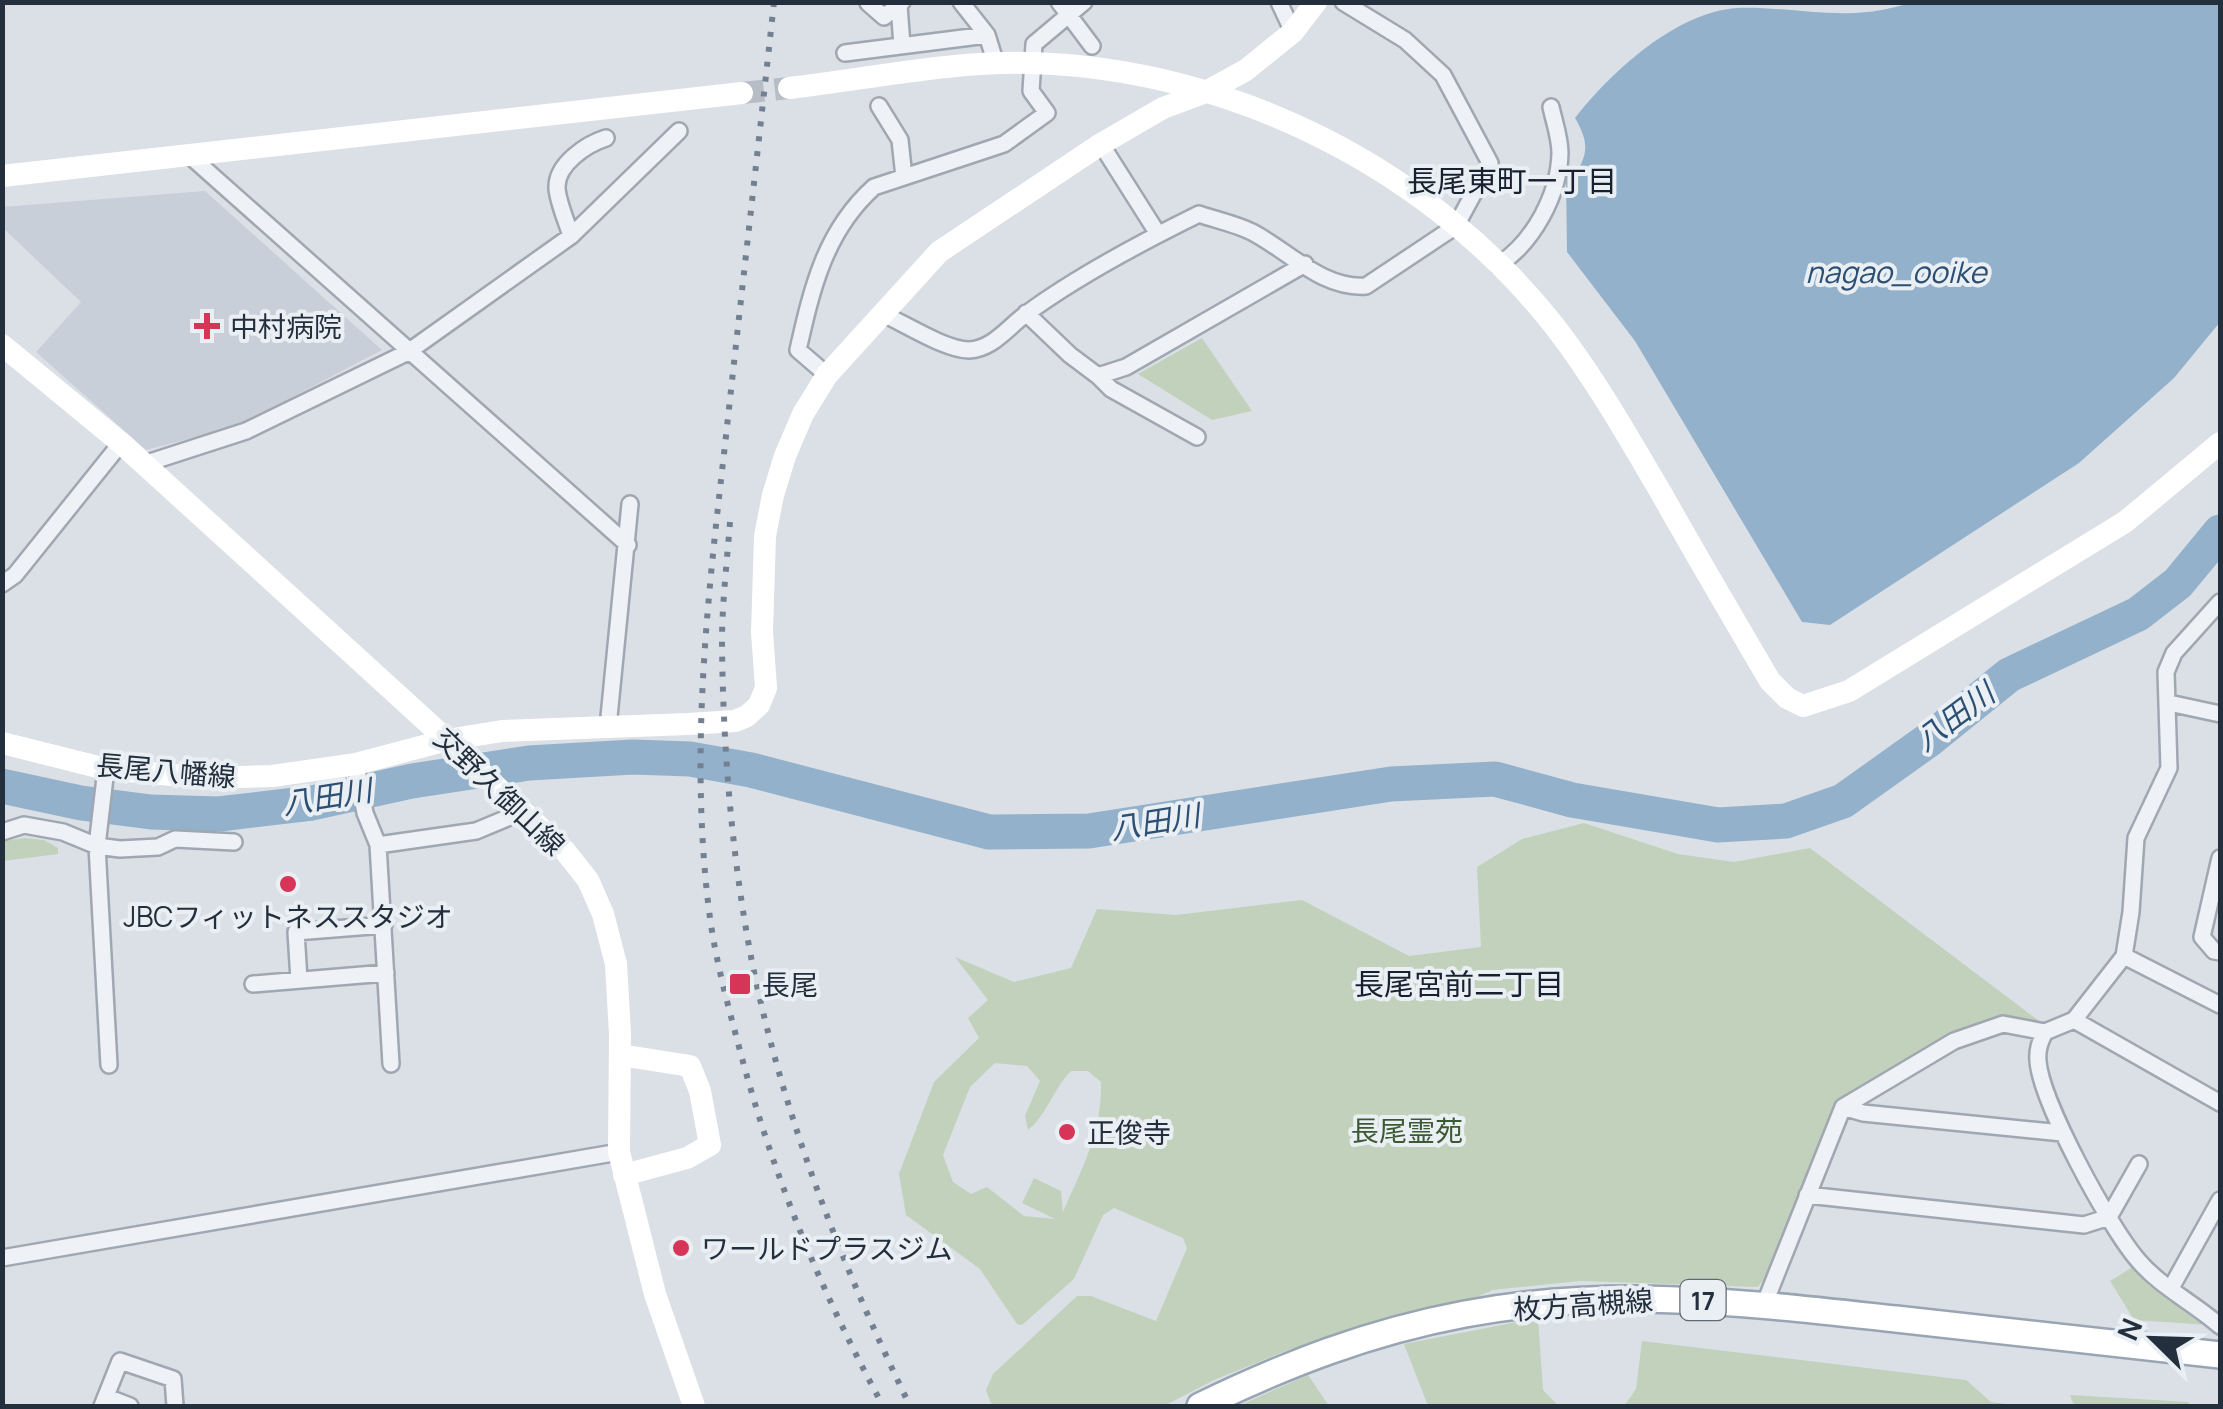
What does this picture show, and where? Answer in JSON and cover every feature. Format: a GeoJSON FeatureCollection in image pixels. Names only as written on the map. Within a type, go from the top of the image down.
{"type":"FeatureCollection","features":[{"type":"Feature","properties":{"kind":"main road","name":"枚方高槻線"},"geometry":{"type":"LineString","coordinates":[[1200,1406],[1284,1366],[1385,1332],[1466,1314],[1550,1302],[1644,1296],[1764,1304],[2220,1356]]}},
{"type":"Feature","properties":{"kind":"street"},"geometry":{"type":"LineString","coordinates":[[961,2],[988,35],[996,64]]}},
{"type":"Feature","properties":{"kind":"street"},"geometry":{"type":"LineString","coordinates":[[1084,2],[1064,9],[1034,44],[1031,91],[1048,113],[1004,144],[874,187],[858,202],[830,243],[813,282],[798,350],[827,375],[939,252],[1101,144],[1162,108],[1206,92],[1246,70],[1293,32],[1316,2]]}},
{"type":"Feature","properties":{"kind":"street"},"geometry":{"type":"LineString","coordinates":[[1279,2],[1293,32]]}},
{"type":"Feature","properties":{"kind":"street"},"geometry":{"type":"LineString","coordinates":[[885,315],[957,349],[974,350],[992,342],[1026,313],[1158,234],[1199,214],[1250,231],[1331,283],[1366,286],[1456,226],[1490,163],[1443,75],[1405,40],[1342,2]]}},
{"type":"Feature","properties":{"kind":"street"},"geometry":{"type":"LineString","coordinates":[[868,3],[884,17],[901,4]]}},
{"type":"Feature","properties":{"kind":"street"},"geometry":{"type":"LineString","coordinates":[[901,4],[902,46]]}},
{"type":"Feature","properties":{"kind":"street"},"geometry":{"type":"LineString","coordinates":[[1064,9],[1092,46]]}},
{"type":"Feature","properties":{"kind":"street"},"geometry":{"type":"LineString","coordinates":[[845,53],[988,35]]}},
{"type":"Feature","properties":{"kind":"street"},"geometry":{"type":"LineString","coordinates":[[789,88],[996,64],[1086,67],[1154,78],[1206,92],[1339,146],[1410,190],[1456,226],[1558,330],[1606,400],[1770,681],[1803,706],[1849,691],[2098,540],[2169,489],[2220,442]]}},
{"type":"Feature","properties":{"kind":"street"},"geometry":{"type":"LineString","coordinates":[[2,176],[742,93]]}},
{"type":"Feature","properties":{"kind":"street"},"geometry":{"type":"LineString","coordinates":[[879,106],[900,140],[904,177]]}},
{"type":"Feature","properties":{"kind":"street"},"geometry":{"type":"LineString","coordinates":[[1498,266],[1517,253],[1543,214],[1556,184],[1560,150],[1551,107]]}},
{"type":"Feature","properties":{"kind":"street"},"geometry":{"type":"LineString","coordinates":[[144,464],[246,431],[408,352],[572,236],[679,130]]}},
{"type":"Feature","properties":{"kind":"street"},"geometry":{"type":"LineString","coordinates":[[572,236],[557,188],[560,174],[587,144],[606,138]]}},
{"type":"Feature","properties":{"kind":"street"},"geometry":{"type":"LineString","coordinates":[[1101,144],[1158,234]]}},
{"type":"Feature","properties":{"kind":"street"},"geometry":{"type":"LineString","coordinates":[[189,154],[628,545]]}},
{"type":"Feature","properties":{"kind":"street"},"geometry":{"type":"LineString","coordinates":[[1098,376],[1126,367],[1305,264]]}},
{"type":"Feature","properties":{"kind":"street"},"geometry":{"type":"LineString","coordinates":[[1026,313],[1111,389],[1197,437]]}},
{"type":"Feature","properties":{"kind":"street","name":"交野久御山線"},"geometry":{"type":"LineString","coordinates":[[2,345],[122,443],[518,806],[588,880],[603,914],[616,964],[621,1164],[655,1294],[694,1406]]}},
{"type":"Feature","properties":{"kind":"street","name":"長尾八幡線"},"geometry":{"type":"LineString","coordinates":[[2,743],[106,769],[205,778],[356,769],[447,740],[502,731],[735,722],[759,705],[766,688],[762,632],[765,536],[770,509],[785,456],[803,414],[827,375]]}},
{"type":"Feature","properties":{"kind":"street"},"geometry":{"type":"LineString","coordinates":[[2,584],[14,575],[122,443]]}},
{"type":"Feature","properties":{"kind":"street"},"geometry":{"type":"LineString","coordinates":[[608,727],[630,504]]}},
{"type":"Feature","properties":{"kind":"street"},"geometry":{"type":"LineString","coordinates":[[1764,1304],[1843,1107],[1954,1041],[2003,1024],[2045,1032],[2074,1020],[2124,956],[2132,912],[2136,838],[2169,768],[2166,672],[2174,653],[2220,602]]}},
{"type":"Feature","properties":{"kind":"street"},"geometry":{"type":"LineString","coordinates":[[2168,702],[2220,714]]}},
{"type":"Feature","properties":{"kind":"street"},"geometry":{"type":"LineString","coordinates":[[106,769],[97,846],[109,1065]]}},
{"type":"Feature","properties":{"kind":"street"},"geometry":{"type":"LineString","coordinates":[[356,769],[365,813],[378,845],[391,1064]]}},
{"type":"Feature","properties":{"kind":"street"},"geometry":{"type":"LineString","coordinates":[[378,845],[476,831],[518,806]]}},
{"type":"Feature","properties":{"kind":"street"},"geometry":{"type":"LineString","coordinates":[[2,832],[24,825],[63,832],[97,846],[158,848],[175,839],[234,842]]}},
{"type":"Feature","properties":{"kind":"street"},"geometry":{"type":"LineString","coordinates":[[2220,858],[2202,937],[2214,951],[2220,952]]}},
{"type":"Feature","properties":{"kind":"street"},"geometry":{"type":"LineString","coordinates":[[299,980],[296,932],[384,925]]}},
{"type":"Feature","properties":{"kind":"street"},"geometry":{"type":"LineString","coordinates":[[2124,956],[2220,1006]]}},
{"type":"Feature","properties":{"kind":"street"},"geometry":{"type":"LineString","coordinates":[[253,984],[386,973]]}},
{"type":"Feature","properties":{"kind":"street"},"geometry":{"type":"LineString","coordinates":[[2074,1020],[2220,1103]]}},
{"type":"Feature","properties":{"kind":"street"},"geometry":{"type":"LineString","coordinates":[[2045,1032],[2038,1047],[2038,1065],[2062,1132],[2109,1217],[2136,1259],[2220,1326]]}},
{"type":"Feature","properties":{"kind":"street"},"geometry":{"type":"LineString","coordinates":[[2,1258],[621,1164],[687,1158],[710,1145],[700,1091],[690,1066],[620,1055]]}},
{"type":"Feature","properties":{"kind":"street"},"geometry":{"type":"LineString","coordinates":[[1843,1107],[1863,1113],[2062,1132]]}},
{"type":"Feature","properties":{"kind":"street"},"geometry":{"type":"LineString","coordinates":[[1807,1195],[2084,1225],[2109,1217],[2138,1164]]}},
{"type":"Feature","properties":{"kind":"street"},"geometry":{"type":"LineString","coordinates":[[2171,1288],[2220,1200]]}},
{"type":"Feature","properties":{"kind":"street"},"geometry":{"type":"LineString","coordinates":[[2202,1232],[2220,1240]]}},
{"type":"Feature","properties":{"kind":"street"},"geometry":{"type":"LineString","coordinates":[[130,1406],[105,1402],[120,1361],[173,1379],[175,1406]]}},
{"type":"Feature","properties":{"kind":"shaded area","name":"中村病院"},"geometry":{"type":"Polygon","coordinates":[[[205,191],[382,350],[238,426],[146,450],[36,352],[81,302],[3,228],[2,207],[205,191]]]}},
{"type":"Feature","properties":{"kind":"green space"},"geometry":{"type":"Polygon","coordinates":[[[1202,338],[1252,411],[1212,420],[1138,374],[1202,338]]]}},
{"type":"Feature","properties":{"kind":"green space","name":"長尾霊苑"},"geometry":{"type":"Polygon","coordinates":[[[1584,823],[1678,854],[1734,862],[1810,848],[2043,1024],[1998,1023],[1954,1036],[1843,1098],[1827,1128],[1784,1245],[1758,1287],[1580,1281],[1493,1290],[1470,1300],[1371,1322],[1288,1350],[1214,1380],[1164,1406],[992,1406],[986,1390],[993,1374],[1077,1296],[1091,1296],[1156,1321],[1187,1248],[1183,1238],[1114,1208],[1103,1215],[1074,1279],[1022,1325],[1017,1324],[980,1269],[906,1215],[899,1174],[934,1082],[979,1038],[968,1018],[988,1000],[955,957],[1014,982],[1071,968],[1097,909],[1176,915],[1302,900],[1409,956],[1481,947],[1477,867],[1522,839],[1584,823]],[[995,1063],[970,1087],[943,1155],[953,1182],[971,1194],[987,1187],[1024,1216],[1055,1219],[1022,1203],[1034,1178],[1061,1191],[1063,1212],[1095,1133],[1101,1082],[1088,1071],[1071,1071],[1028,1130],[1025,1116],[1040,1081],[1027,1066],[995,1063]]]}},
{"type":"Feature","properties":{"kind":"green space"},"geometry":{"type":"Polygon","coordinates":[[[44,840],[58,848],[58,854],[3,861],[3,841],[44,840]]]}},
{"type":"Feature","properties":{"kind":"green space"},"geometry":{"type":"Polygon","coordinates":[[[2136,1265],[2210,1325],[2134,1320],[2110,1281],[2136,1265]]]}},
{"type":"Feature","properties":{"kind":"green space"},"geometry":{"type":"Polygon","coordinates":[[[1538,1318],[1543,1390],[1559,1406],[1428,1406],[1404,1344],[1538,1318]]]}},
{"type":"Feature","properties":{"kind":"green space"},"geometry":{"type":"Polygon","coordinates":[[[1642,1341],[1966,1380],[1991,1402],[2022,1406],[1624,1406],[1636,1389],[1642,1341]]]}},
{"type":"Feature","properties":{"kind":"green space"},"geometry":{"type":"Polygon","coordinates":[[[1308,1375],[1329,1406],[1238,1406],[1308,1375]]]}},
{"type":"Feature","properties":{"kind":"green space"},"geometry":{"type":"Polygon","coordinates":[[[2070,1395],[2189,1402],[2188,1406],[2074,1406],[2070,1395]]]}},
{"type":"Feature","properties":{"kind":"water","name":"nagao_ooike"},"geometry":{"type":"Polygon","coordinates":[[[1912,3],[2220,3],[2220,322],[2174,378],[2079,463],[1830,625],[1802,622],[1635,341],[1567,252],[1566,176],[1576,174],[1585,146],[1575,118],[1607,82],[1647,47],[1668,32],[1714,12],[1753,8],[1851,13],[1912,3]]]}},
{"type":"Feature","properties":{"kind":"waterway","name":"八田川"},"geometry":{"type":"LineString","coordinates":[[2,786],[81,803],[151,812],[219,814],[312,803],[412,781],[529,763],[633,757],[690,759],[751,770],[989,832],[1089,831],[1391,784],[1495,779],[1572,800],[1718,825],[1786,821],[1843,801],[1930,739],[2009,675],[2138,614],[2178,583],[2220,532]]}},
{"type":"Feature","properties":{"kind":"tunnel"},"geometry":{"type":"LineString","coordinates":[[742,93],[789,88]]}},
{"type":"Feature","properties":{"kind":"railway"},"geometry":{"type":"LineString","coordinates":[[774,2],[707,622],[701,740],[704,859],[719,966],[766,1137],[818,1274],[883,1406]]}},
{"type":"Feature","properties":{"kind":"railway"},"geometry":{"type":"LineString","coordinates":[[730,522],[722,628],[724,723],[734,844],[752,962],[780,1077],[817,1189],[910,1406]]}},
{"type":"Feature","properties":{"kind":"place","name":"中村病院"},"geometry":{"type":"Point","coordinates":[207,326]}},
{"type":"Feature","properties":{"kind":"place","name":"JBCフィットネススタジオ"},"geometry":{"type":"Point","coordinates":[288,884]}},
{"type":"Feature","properties":{"kind":"place","name":"長尾"},"geometry":{"type":"Point","coordinates":[740,984]}},
{"type":"Feature","properties":{"kind":"place","name":"正俊寺"},"geometry":{"type":"Point","coordinates":[1067,1132]}},
{"type":"Feature","properties":{"kind":"place","name":"ワールドプラスジム"},"geometry":{"type":"Point","coordinates":[681,1248]}},
{"type":"Feature","properties":{"kind":"district","name":"長尾東町一丁目"},"geometry":{"type":"Point","coordinates":[1512,180]}},
{"type":"Feature","properties":{"kind":"district","name":"長尾宮前二丁目"},"geometry":{"type":"Point","coordinates":[1459,983]}}]}
